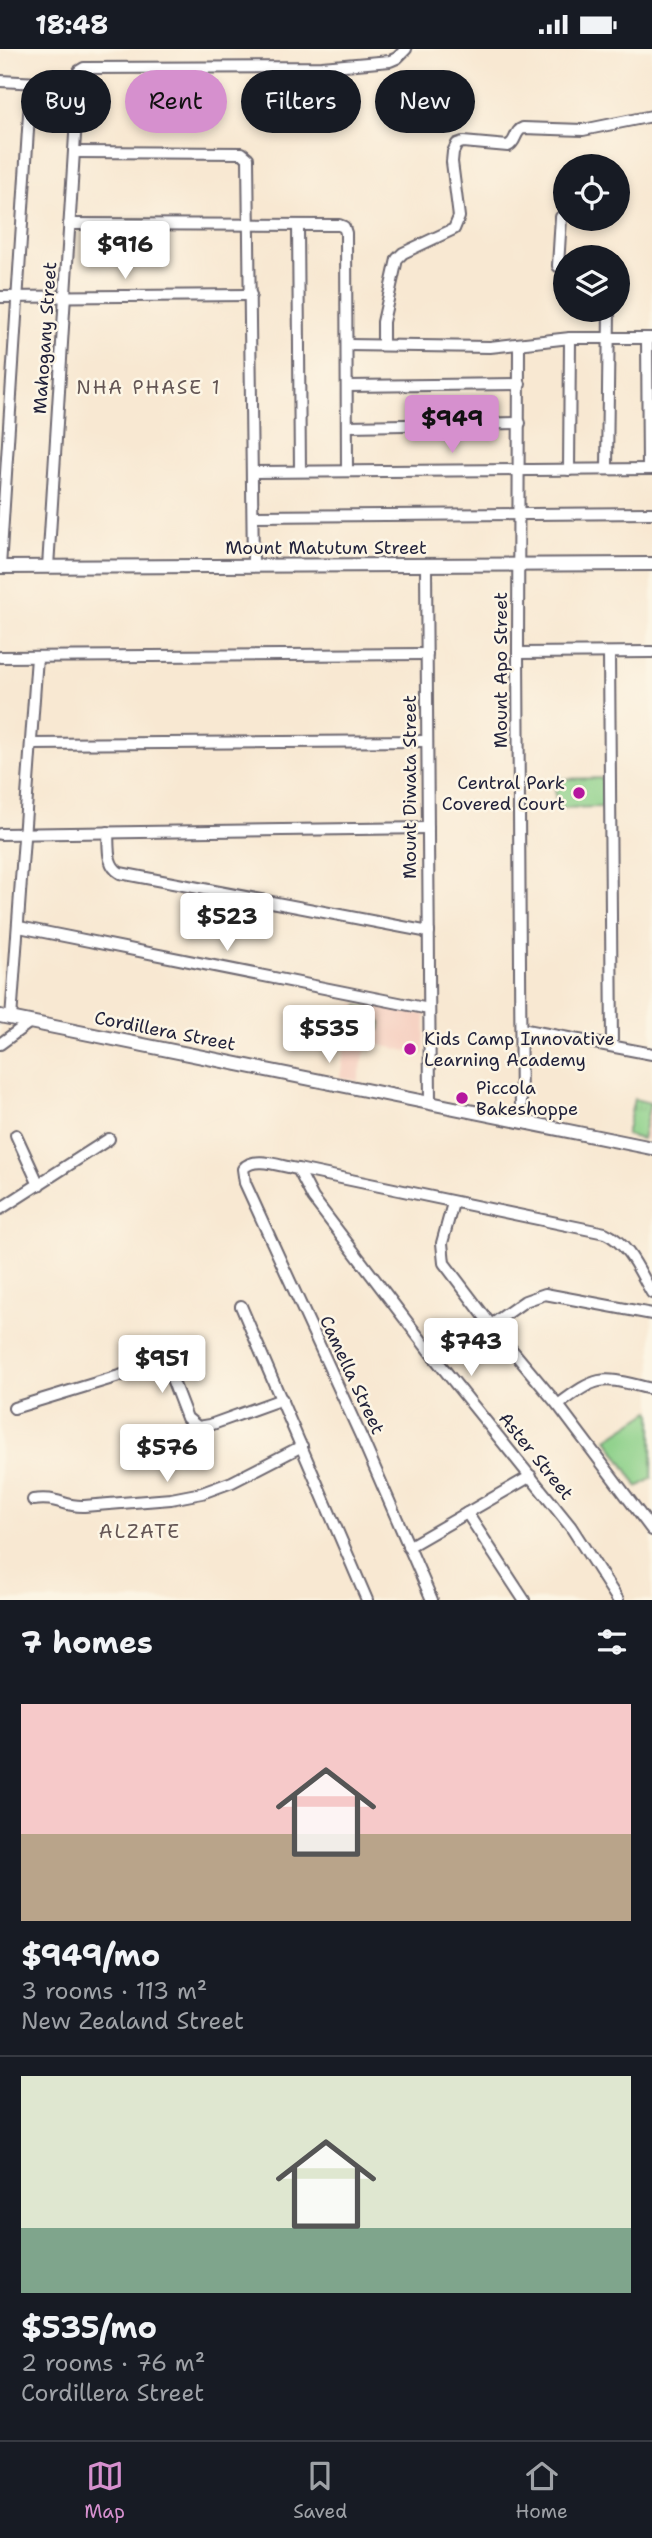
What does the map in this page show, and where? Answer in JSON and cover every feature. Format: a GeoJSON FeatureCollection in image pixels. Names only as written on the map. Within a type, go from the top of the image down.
{"type":"FeatureCollection","features":[{"type":"Feature","properties":{"kind":"street","name":"Mahogany Street"},"geometry":{"type":"LineString","coordinates":[[81,70],[355,65],[390,61],[406,49]]}},
{"type":"Feature","properties":{"kind":"street"},"geometry":{"type":"LineString","coordinates":[[0,81],[21,82]]}},
{"type":"Feature","properties":{"kind":"street"},"geometry":{"type":"LineString","coordinates":[[383,345],[383,322],[397,259],[403,253],[458,225],[452,156],[457,144],[463,142],[508,146],[523,128],[583,130],[652,116]]}},
{"type":"Feature","properties":{"kind":"street"},"geometry":{"type":"LineString","coordinates":[[0,567],[28,133]]}},
{"type":"Feature","properties":{"kind":"street","name":"Mahogany Street"},"geometry":{"type":"LineString","coordinates":[[48,566],[75,133]]}},
{"type":"Feature","properties":{"kind":"street"},"geometry":{"type":"LineString","coordinates":[[74,152],[247,155],[253,566]]}},
{"type":"Feature","properties":{"kind":"street"},"geometry":{"type":"LineString","coordinates":[[69,224],[344,227],[347,471]]}},
{"type":"Feature","properties":{"kind":"street"},"geometry":{"type":"LineString","coordinates":[[298,225],[300,471]]}},
{"type":"Feature","properties":{"kind":"street"},"geometry":{"type":"LineString","coordinates":[[0,297],[251,295]]}},
{"type":"Feature","properties":{"kind":"street"},"geometry":{"type":"LineString","coordinates":[[607,469],[609,322]]}},
{"type":"Feature","properties":{"kind":"street"},"geometry":{"type":"LineString","coordinates":[[253,472],[650,469],[650,338],[570,338],[491,347],[347,345]]}},
{"type":"Feature","properties":{"kind":"street"},"geometry":{"type":"LineString","coordinates":[[569,470],[570,338]]}},
{"type":"Feature","properties":{"kind":"street","name":"Mount Apo Street"},"geometry":{"type":"LineString","coordinates":[[519,344],[521,1122]]}},
{"type":"Feature","properties":{"kind":"street"},"geometry":{"type":"LineString","coordinates":[[347,386],[520,384]]}},
{"type":"Feature","properties":{"kind":"street"},"geometry":{"type":"LineString","coordinates":[[348,426],[520,423]]}},
{"type":"Feature","properties":{"kind":"street"},"geometry":{"type":"LineString","coordinates":[[253,516],[652,513]]}},
{"type":"Feature","properties":{"kind":"street","name":"Mount Matutum Street"},"geometry":{"type":"LineString","coordinates":[[0,567],[652,564]]}},
{"type":"Feature","properties":{"kind":"street","name":"Mount Diwata Street"},"geometry":{"type":"LineString","coordinates":[[426,565],[430,1103]]}},
{"type":"Feature","properties":{"kind":"street"},"geometry":{"type":"LineString","coordinates":[[518,653],[652,652]]}},
{"type":"Feature","properties":{"kind":"street"},"geometry":{"type":"LineString","coordinates":[[609,653],[612,1046]]}},
{"type":"Feature","properties":{"kind":"street"},"geometry":{"type":"LineString","coordinates":[[0,657],[427,654]]}},
{"type":"Feature","properties":{"kind":"street"},"geometry":{"type":"LineString","coordinates":[[6,1017],[19,927],[37,657]]}},
{"type":"Feature","properties":{"kind":"street"},"geometry":{"type":"LineString","coordinates":[[31,744],[427,741]]}},
{"type":"Feature","properties":{"kind":"street"},"geometry":{"type":"LineString","coordinates":[[0,834],[428,828]]}},
{"type":"Feature","properties":{"kind":"street"},"geometry":{"type":"LineString","coordinates":[[108,832],[111,867],[120,873],[429,932]]}},
{"type":"Feature","properties":{"kind":"street"},"geometry":{"type":"LineString","coordinates":[[19,927],[429,1009]]}},
{"type":"Feature","properties":{"kind":"street","name":"Cordillera Street"},"geometry":{"type":"LineString","coordinates":[[6,1017],[652,1148]]}},
{"type":"Feature","properties":{"kind":"street"},"geometry":{"type":"LineString","coordinates":[[0,1044],[30,1022]]}},
{"type":"Feature","properties":{"kind":"street"},"geometry":{"type":"LineString","coordinates":[[521,1028],[652,1054]]}},
{"type":"Feature","properties":{"kind":"street"},"geometry":{"type":"LineString","coordinates":[[16,1135],[39,1185]]}},
{"type":"Feature","properties":{"kind":"street"},"geometry":{"type":"LineString","coordinates":[[0,1209],[110,1139]]}},
{"type":"Feature","properties":{"kind":"street","name":"Camella Street"},"geometry":{"type":"LineString","coordinates":[[298,1169],[257,1162],[246,1165],[243,1169],[245,1183],[364,1443],[432,1600]]}},
{"type":"Feature","properties":{"kind":"street"},"geometry":{"type":"LineString","coordinates":[[298,1169],[453,1203],[595,1230],[613,1237],[627,1251],[652,1293]]}},
{"type":"Feature","properties":{"kind":"street","name":"Aster Street"},"geometry":{"type":"LineString","coordinates":[[298,1169],[313,1198],[430,1352],[531,1475],[586,1550],[618,1600]]}},
{"type":"Feature","properties":{"kind":"street"},"geometry":{"type":"LineString","coordinates":[[453,1203],[442,1244],[444,1263],[558,1405],[652,1530]]}},
{"type":"Feature","properties":{"kind":"street"},"geometry":{"type":"LineString","coordinates":[[492,1325],[525,1301],[545,1294],[652,1314]]}},
{"type":"Feature","properties":{"kind":"street"},"geometry":{"type":"LineString","coordinates":[[241,1306],[302,1446],[362,1599]]}},
{"type":"Feature","properties":{"kind":"street"},"geometry":{"type":"LineString","coordinates":[[14,1408],[152,1366],[169,1371],[187,1418],[198,1427],[211,1425],[282,1399]]}},
{"type":"Feature","properties":{"kind":"street"},"geometry":{"type":"LineString","coordinates":[[558,1405],[585,1385],[604,1379],[652,1389]]}},
{"type":"Feature","properties":{"kind":"street"},"geometry":{"type":"LineString","coordinates":[[33,1500],[52,1498],[76,1507],[187,1497],[217,1489],[302,1446]]}},
{"type":"Feature","properties":{"kind":"street"},"geometry":{"type":"LineString","coordinates":[[408,1547],[531,1475]]}},
{"type":"Feature","properties":{"kind":"street"},"geometry":{"type":"LineString","coordinates":[[467,1513],[524,1600]]}},
{"type":"Feature","properties":{"kind":"shaded area","name":"Kids Camp Innovative Learning Academy"},"geometry":{"type":"Polygon","coordinates":[[[353,1004],[425,1014],[424,1055],[367,1042],[358,1081],[340,1077],[353,1004]]]}},
{"type":"Feature","properties":{"kind":"shaded area"},"geometry":{"type":"Polygon","coordinates":[[[634,1099],[652,1103],[652,1141],[626,1135],[634,1099]]]}},
{"type":"Feature","properties":{"kind":"green space","name":"Central Park Covered Court"},"geometry":{"type":"Polygon","coordinates":[[[603,778],[603,807],[556,808],[555,779],[603,778]]]}},
{"type":"Feature","properties":{"kind":"green space"},"geometry":{"type":"Polygon","coordinates":[[[358,1006],[371,1008],[370,1013],[375,1015],[375,1020],[381,1022],[380,1030],[355,1025],[358,1006]]]}},
{"type":"Feature","properties":{"kind":"green space"},"geometry":{"type":"Polygon","coordinates":[[[634,1099],[650,1103],[642,1139],[626,1135],[634,1099]]]}},
{"type":"Feature","properties":{"kind":"green space"},"geometry":{"type":"Polygon","coordinates":[[[650,1411],[652,1478],[638,1487],[607,1439],[650,1411]]]}},
{"type":"Feature","properties":{"kind":"place","name":"Central Park Covered Court"},"geometry":{"type":"Point","coordinates":[579,793]}},
{"type":"Feature","properties":{"kind":"place","name":"Kids Camp Innovative Learning Academy"},"geometry":{"type":"Point","coordinates":[410,1049]}},
{"type":"Feature","properties":{"kind":"place","name":"Piccola Bakeshoppe"},"geometry":{"type":"Point","coordinates":[462,1098]}},
{"type":"Feature","properties":{"kind":"district","name":"NHA PHASE 1"},"geometry":{"type":"Point","coordinates":[149,387]}},
{"type":"Feature","properties":{"kind":"district","name":"ALZATE"},"geometry":{"type":"Point","coordinates":[140,1531]}}]}
